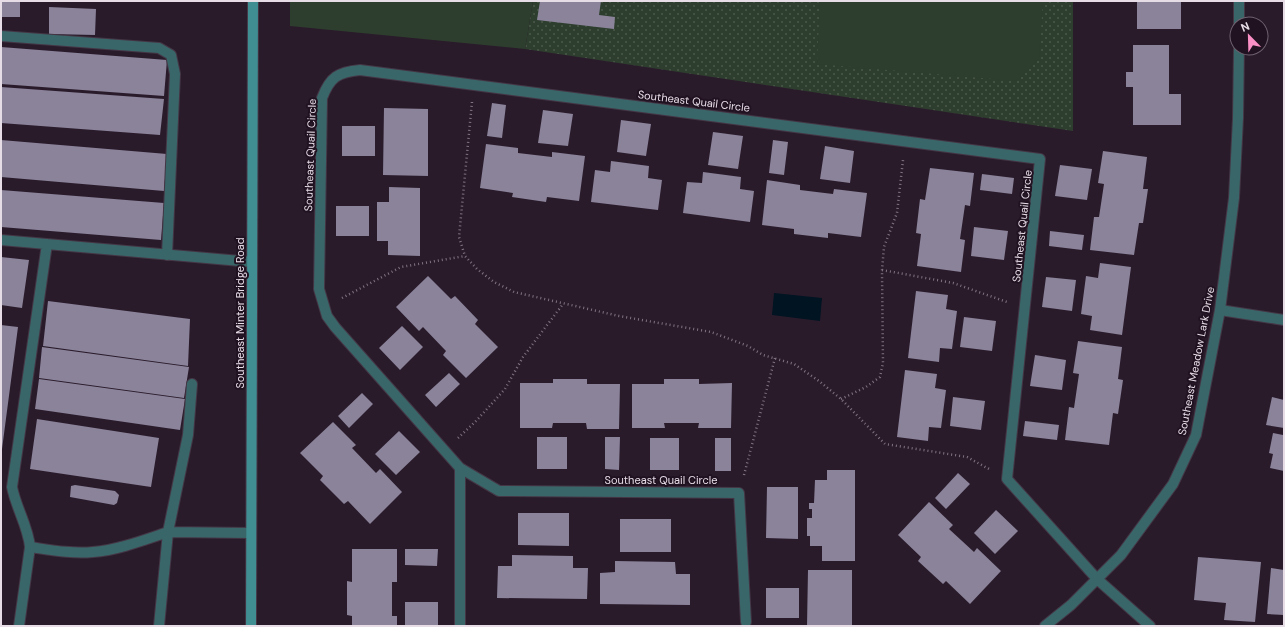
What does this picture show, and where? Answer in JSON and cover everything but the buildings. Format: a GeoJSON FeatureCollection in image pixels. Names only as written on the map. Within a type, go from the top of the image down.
{"type":"FeatureCollection","features":[{"type":"Feature","properties":{"kind":"main road","name":"Southeast Minter Bridge Road"},"geometry":{"type":"LineString","coordinates":[[251,626],[253,1]]}},
{"type":"Feature","properties":{"kind":"street"},"geometry":{"type":"LineString","coordinates":[[1239,1],[1239,16]]}},
{"type":"Feature","properties":{"kind":"street"},"geometry":{"type":"LineString","coordinates":[[1,36],[159,48],[171,55],[175,74],[167,255]]}},
{"type":"Feature","properties":{"kind":"street","name":"Southeast Meadow Lark Drive"},"geometry":{"type":"LineString","coordinates":[[1045,626],[1121,555],[1173,484],[1196,435],[1220,310],[1234,198],[1238,118],[1238,56]]}},
{"type":"Feature","properties":{"kind":"street","name":"Southeast Quail Circle"},"geometry":{"type":"LineString","coordinates":[[739,493],[499,491],[460,468],[335,327],[327,316],[319,289],[322,98],[327,85],[337,76],[346,72],[360,70],[1040,159],[1026,308],[1007,479]]}},
{"type":"Feature","properties":{"kind":"street"},"geometry":{"type":"LineString","coordinates":[[1,240],[252,262]]}},
{"type":"Feature","properties":{"kind":"street"},"geometry":{"type":"LineString","coordinates":[[20,626],[30,547],[29,535],[14,497],[12,487],[47,244]]}},
{"type":"Feature","properties":{"kind":"street"},"geometry":{"type":"LineString","coordinates":[[1220,310],[1284,320]]}},
{"type":"Feature","properties":{"kind":"street"},"geometry":{"type":"LineString","coordinates":[[159,626],[168,532],[188,435],[192,384]]}},
{"type":"Feature","properties":{"kind":"street"},"geometry":{"type":"LineString","coordinates":[[460,468],[460,626]]}},
{"type":"Feature","properties":{"kind":"street"},"geometry":{"type":"LineString","coordinates":[[1007,479],[1097,579],[1150,626]]}},
{"type":"Feature","properties":{"kind":"street"},"geometry":{"type":"LineString","coordinates":[[739,493],[746,622]]}},
{"type":"Feature","properties":{"kind":"street"},"geometry":{"type":"LineString","coordinates":[[30,547],[73,552],[92,552],[111,550],[168,532],[251,533]]}},
{"type":"Feature","properties":{"kind":"path"},"geometry":{"type":"LineString","coordinates":[[474,85],[459,237],[465,256],[494,282],[514,292],[563,304],[619,316],[711,332],[775,358],[794,364],[819,381],[841,399],[885,444],[967,457],[1007,479]]}},
{"type":"Feature","properties":{"kind":"path"},"geometry":{"type":"LineString","coordinates":[[841,399],[866,388],[880,377],[883,363],[882,270],[884,246],[895,223],[899,203],[905,141]]}},
{"type":"Feature","properties":{"kind":"path"},"geometry":{"type":"LineString","coordinates":[[324,307],[401,267],[465,256]]}},
{"type":"Feature","properties":{"kind":"path"},"geometry":{"type":"LineString","coordinates":[[882,270],[953,283],[1026,308]]}},
{"type":"Feature","properties":{"kind":"path"},"geometry":{"type":"LineString","coordinates":[[444,451],[477,420],[505,389],[524,357],[563,304]]}},
{"type":"Feature","properties":{"kind":"path"},"geometry":{"type":"LineString","coordinates":[[739,493],[775,358]]}},
{"type":"Feature","properties":{"kind":"green space"},"geometry":{"type":"Polygon","coordinates":[[[290,1],[533,1],[525,49],[290,26],[290,1]]]}},
{"type":"Feature","properties":{"kind":"green space"},"geometry":{"type":"Polygon","coordinates":[[[533,1],[1073,1],[1073,131],[525,49],[533,1]]]}},
{"type":"Feature","properties":{"kind":"green space"},"geometry":{"type":"Polygon","coordinates":[[[820,1],[1043,1],[1039,58],[1017,81],[817,64],[820,1]]]}},
{"type":"Feature","properties":{"kind":"water"},"geometry":{"type":"Polygon","coordinates":[[[774,293],[822,298],[820,321],[772,315],[774,293]]]}}]}
